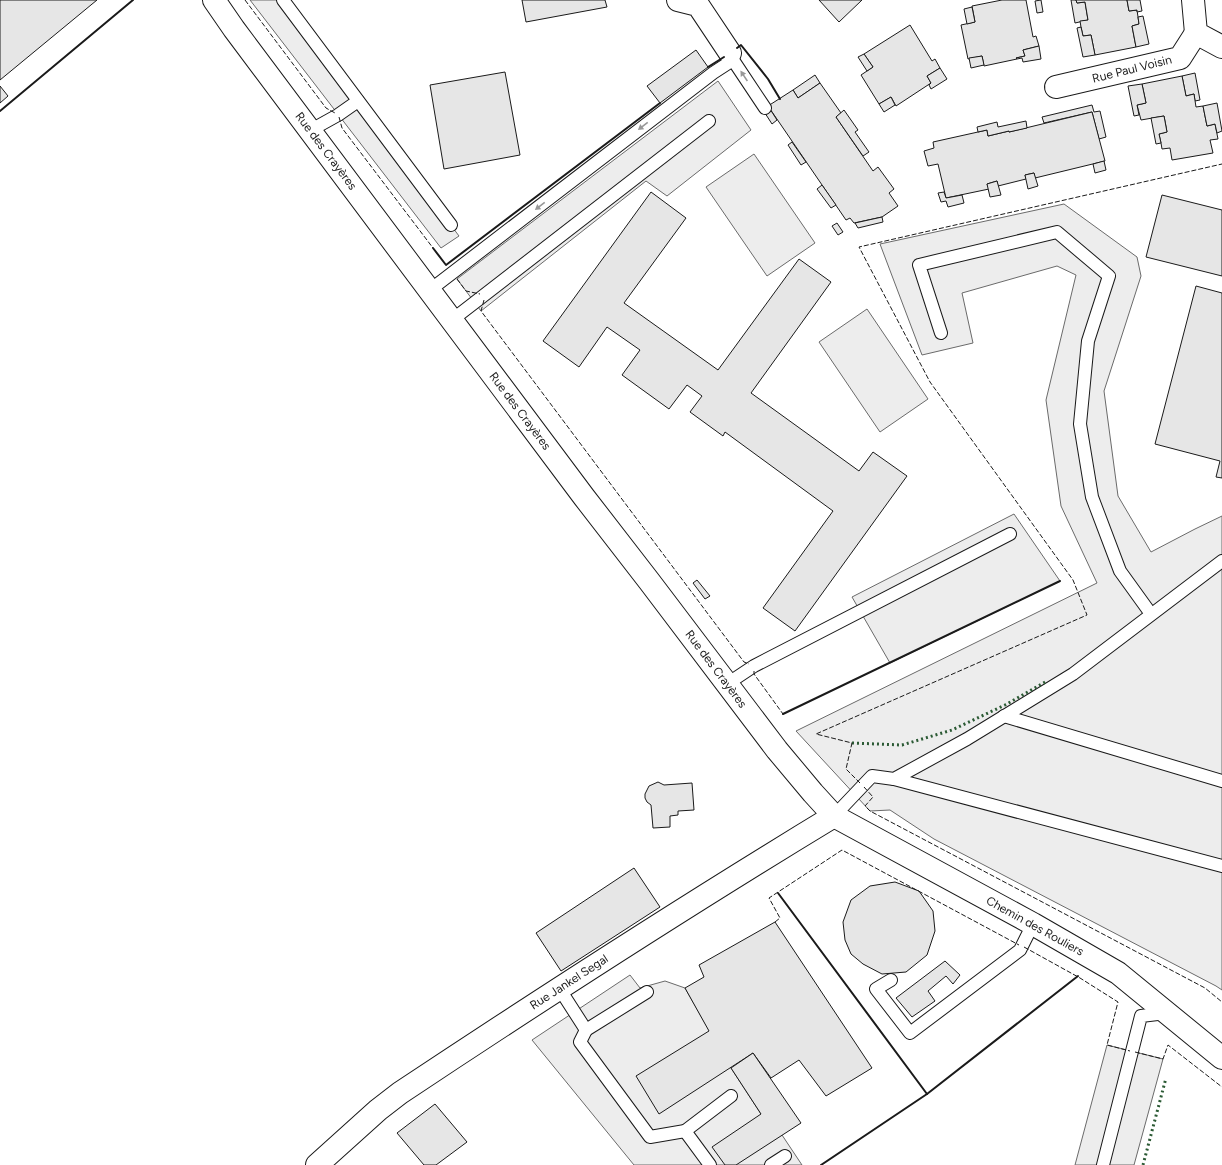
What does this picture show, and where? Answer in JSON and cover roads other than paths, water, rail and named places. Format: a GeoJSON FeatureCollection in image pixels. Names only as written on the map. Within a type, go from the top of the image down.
{"type":"FeatureCollection","features":[{"type":"Feature","properties":{"kind":"street","name":"Rue des Crayères"},"geometry":{"type":"LineString","coordinates":[[214,0],[580,491],[777,750],[834,816]]}},
{"type":"Feature","properties":{"kind":"street"},"geometry":{"type":"LineString","coordinates":[[678,0],[698,5],[730,53]]}},
{"type":"Feature","properties":{"kind":"street"},"geometry":{"type":"LineString","coordinates":[[1193,0],[1196,33],[1222,47]]}},
{"type":"Feature","properties":{"kind":"street","name":"Rue Paul Voisin"},"geometry":{"type":"LineString","coordinates":[[1056,88],[1180,58],[1196,33]]}},
{"type":"Feature","properties":{"kind":"street","name":"Chemin des Rouliers"},"geometry":{"type":"LineString","coordinates":[[834,816],[1033,924],[1118,973],[1222,1058]]}},
{"type":"Feature","properties":{"kind":"street","name":"Rue Jankel Segal"},"geometry":{"type":"LineString","coordinates":[[317,1165],[378,1110],[400,1093],[690,904],[834,816]]}},
{"type":"Feature","properties":{"kind":"lane"},"geometry":{"type":"LineString","coordinates":[[283,0],[451,224]]}},
{"type":"Feature","properties":{"kind":"lane"},"geometry":{"type":"LineString","coordinates":[[430,290],[713,73],[733,60],[766,108]]}},
{"type":"Feature","properties":{"kind":"lane"},"geometry":{"type":"LineString","coordinates":[[310,130],[338,115],[358,101]]}},
{"type":"Feature","properties":{"kind":"lane"},"geometry":{"type":"LineString","coordinates":[[452,320],[709,121]]}},
{"type":"Feature","properties":{"kind":"lane"},"geometry":{"type":"LineString","coordinates":[[941,332],[919,265],[1057,232],[1109,276],[1088,341],[1080,424],[1092,497],[1120,571],[1150,614]]}},
{"type":"Feature","properties":{"kind":"lane"},"geometry":{"type":"LineString","coordinates":[[727,684],[754,666],[1010,534]]}},
{"type":"Feature","properties":{"kind":"lane"},"geometry":{"type":"LineString","coordinates":[[894,779],[967,739],[1073,674],[1150,614],[1222,561]]}},
{"type":"Feature","properties":{"kind":"lane"},"geometry":{"type":"LineString","coordinates":[[1004,716],[1222,781]]}},
{"type":"Feature","properties":{"kind":"lane"},"geometry":{"type":"LineString","coordinates":[[834,816],[872,776],[894,779],[1222,866]]}},
{"type":"Feature","properties":{"kind":"lane"},"geometry":{"type":"LineString","coordinates":[[891,980],[876,989],[910,1033],[1020,950],[1033,924]]}},
{"type":"Feature","properties":{"kind":"lane"},"geometry":{"type":"LineString","coordinates":[[559,988],[586,1030]]}},
{"type":"Feature","properties":{"kind":"lane"},"geometry":{"type":"LineString","coordinates":[[647,992],[586,1030],[580,1042],[650,1137],[686,1131],[730,1096]]}},
{"type":"Feature","properties":{"kind":"lane"},"geometry":{"type":"LineString","coordinates":[[1103,1165],[1141,1016],[1166,1013]]}},
{"type":"Feature","properties":{"kind":"lane"},"geometry":{"type":"LineString","coordinates":[[686,1131],[710,1165]]}},
{"type":"Feature","properties":{"kind":"lane"},"geometry":{"type":"LineString","coordinates":[[771,1165],[785,1156]]}}]}
